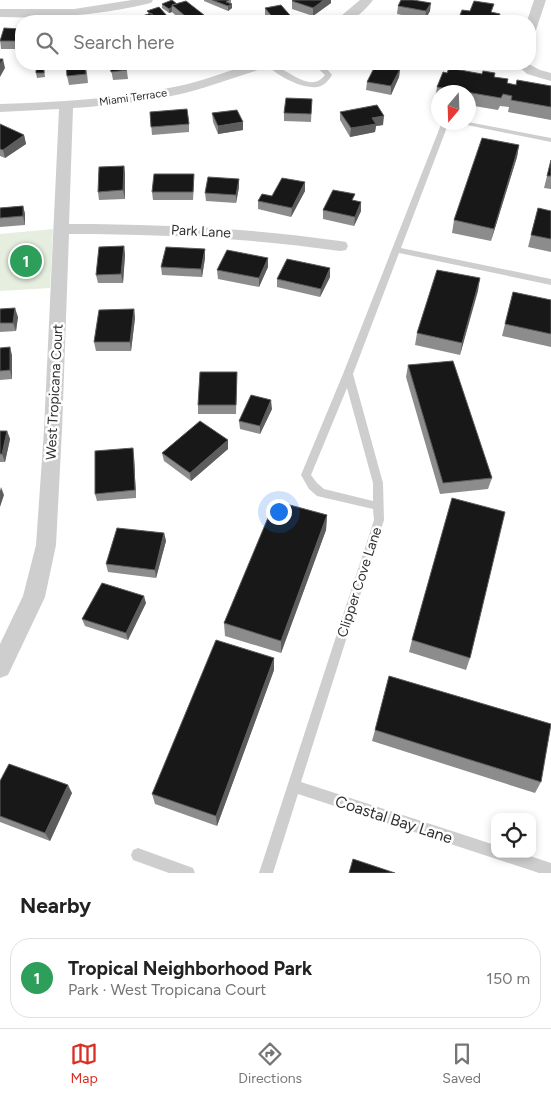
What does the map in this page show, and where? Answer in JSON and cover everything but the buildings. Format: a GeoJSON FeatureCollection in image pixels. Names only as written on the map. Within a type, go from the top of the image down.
{"type":"FeatureCollection","features":[{"type":"Feature","properties":{"kind":"street"},"geometry":{"type":"LineString","coordinates":[[0,13],[52,15],[88,12],[147,0]]}},
{"type":"Feature","properties":{"kind":"street"},"geometry":{"type":"LineString","coordinates":[[351,15],[367,0]]}},
{"type":"Feature","properties":{"kind":"street"},"geometry":{"type":"LineString","coordinates":[[535,15],[540,0]]}},
{"type":"Feature","properties":{"kind":"street","name":"Miami Terrace"},"geometry":{"type":"LineString","coordinates":[[0,108],[66,106],[175,90],[243,70]]}},
{"type":"Feature","properties":{"kind":"street"},"geometry":{"type":"LineString","coordinates":[[528,70],[539,75],[551,77]]}},
{"type":"Feature","properties":{"kind":"street","name":"West Tropicana Court"},"geometry":{"type":"LineString","coordinates":[[0,668],[34,597],[46,545],[66,106]]}},
{"type":"Feature","properties":{"kind":"street","name":"Park Lane"},"geometry":{"type":"LineString","coordinates":[[61,229],[191,230],[282,237],[340,246]]}},
{"type":"Feature","properties":{"kind":"lane"},"geometry":{"type":"LineString","coordinates":[[279,70],[300,82],[312,85],[322,83],[329,75],[325,70]]}},
{"type":"Feature","properties":{"kind":"lane"},"geometry":{"type":"LineString","coordinates":[[476,126],[551,140]]}},
{"type":"Feature","properties":{"kind":"lane"},"geometry":{"type":"LineString","coordinates":[[378,506],[321,493],[313,486],[306,475],[348,374],[443,130]]}},
{"type":"Feature","properties":{"kind":"lane"},"geometry":{"type":"LineString","coordinates":[[396,250],[551,282]]}},
{"type":"Feature","properties":{"kind":"lane","name":"Clipper Cove Lane"},"geometry":{"type":"LineString","coordinates":[[266,873],[379,520],[378,483],[348,374]]}},
{"type":"Feature","properties":{"kind":"lane","name":"Coastal Bay Lane"},"geometry":{"type":"LineString","coordinates":[[293,786],[491,851]]}},
{"type":"Feature","properties":{"kind":"lane"},"geometry":{"type":"LineString","coordinates":[[138,855],[188,873]]}},
{"type":"Feature","properties":{"kind":"lane"},"geometry":{"type":"LineString","coordinates":[[514,858],[551,870]]}},
{"type":"Feature","properties":{"kind":"green space"},"geometry":{"type":"Polygon","coordinates":[[[53,229],[50,288],[0,291],[0,234],[53,229]]]}},
{"type":"Feature","properties":{"kind":"place","name":"Tropical Neighborhood Park"},"geometry":{"type":"Point","coordinates":[26,261]}}]}
